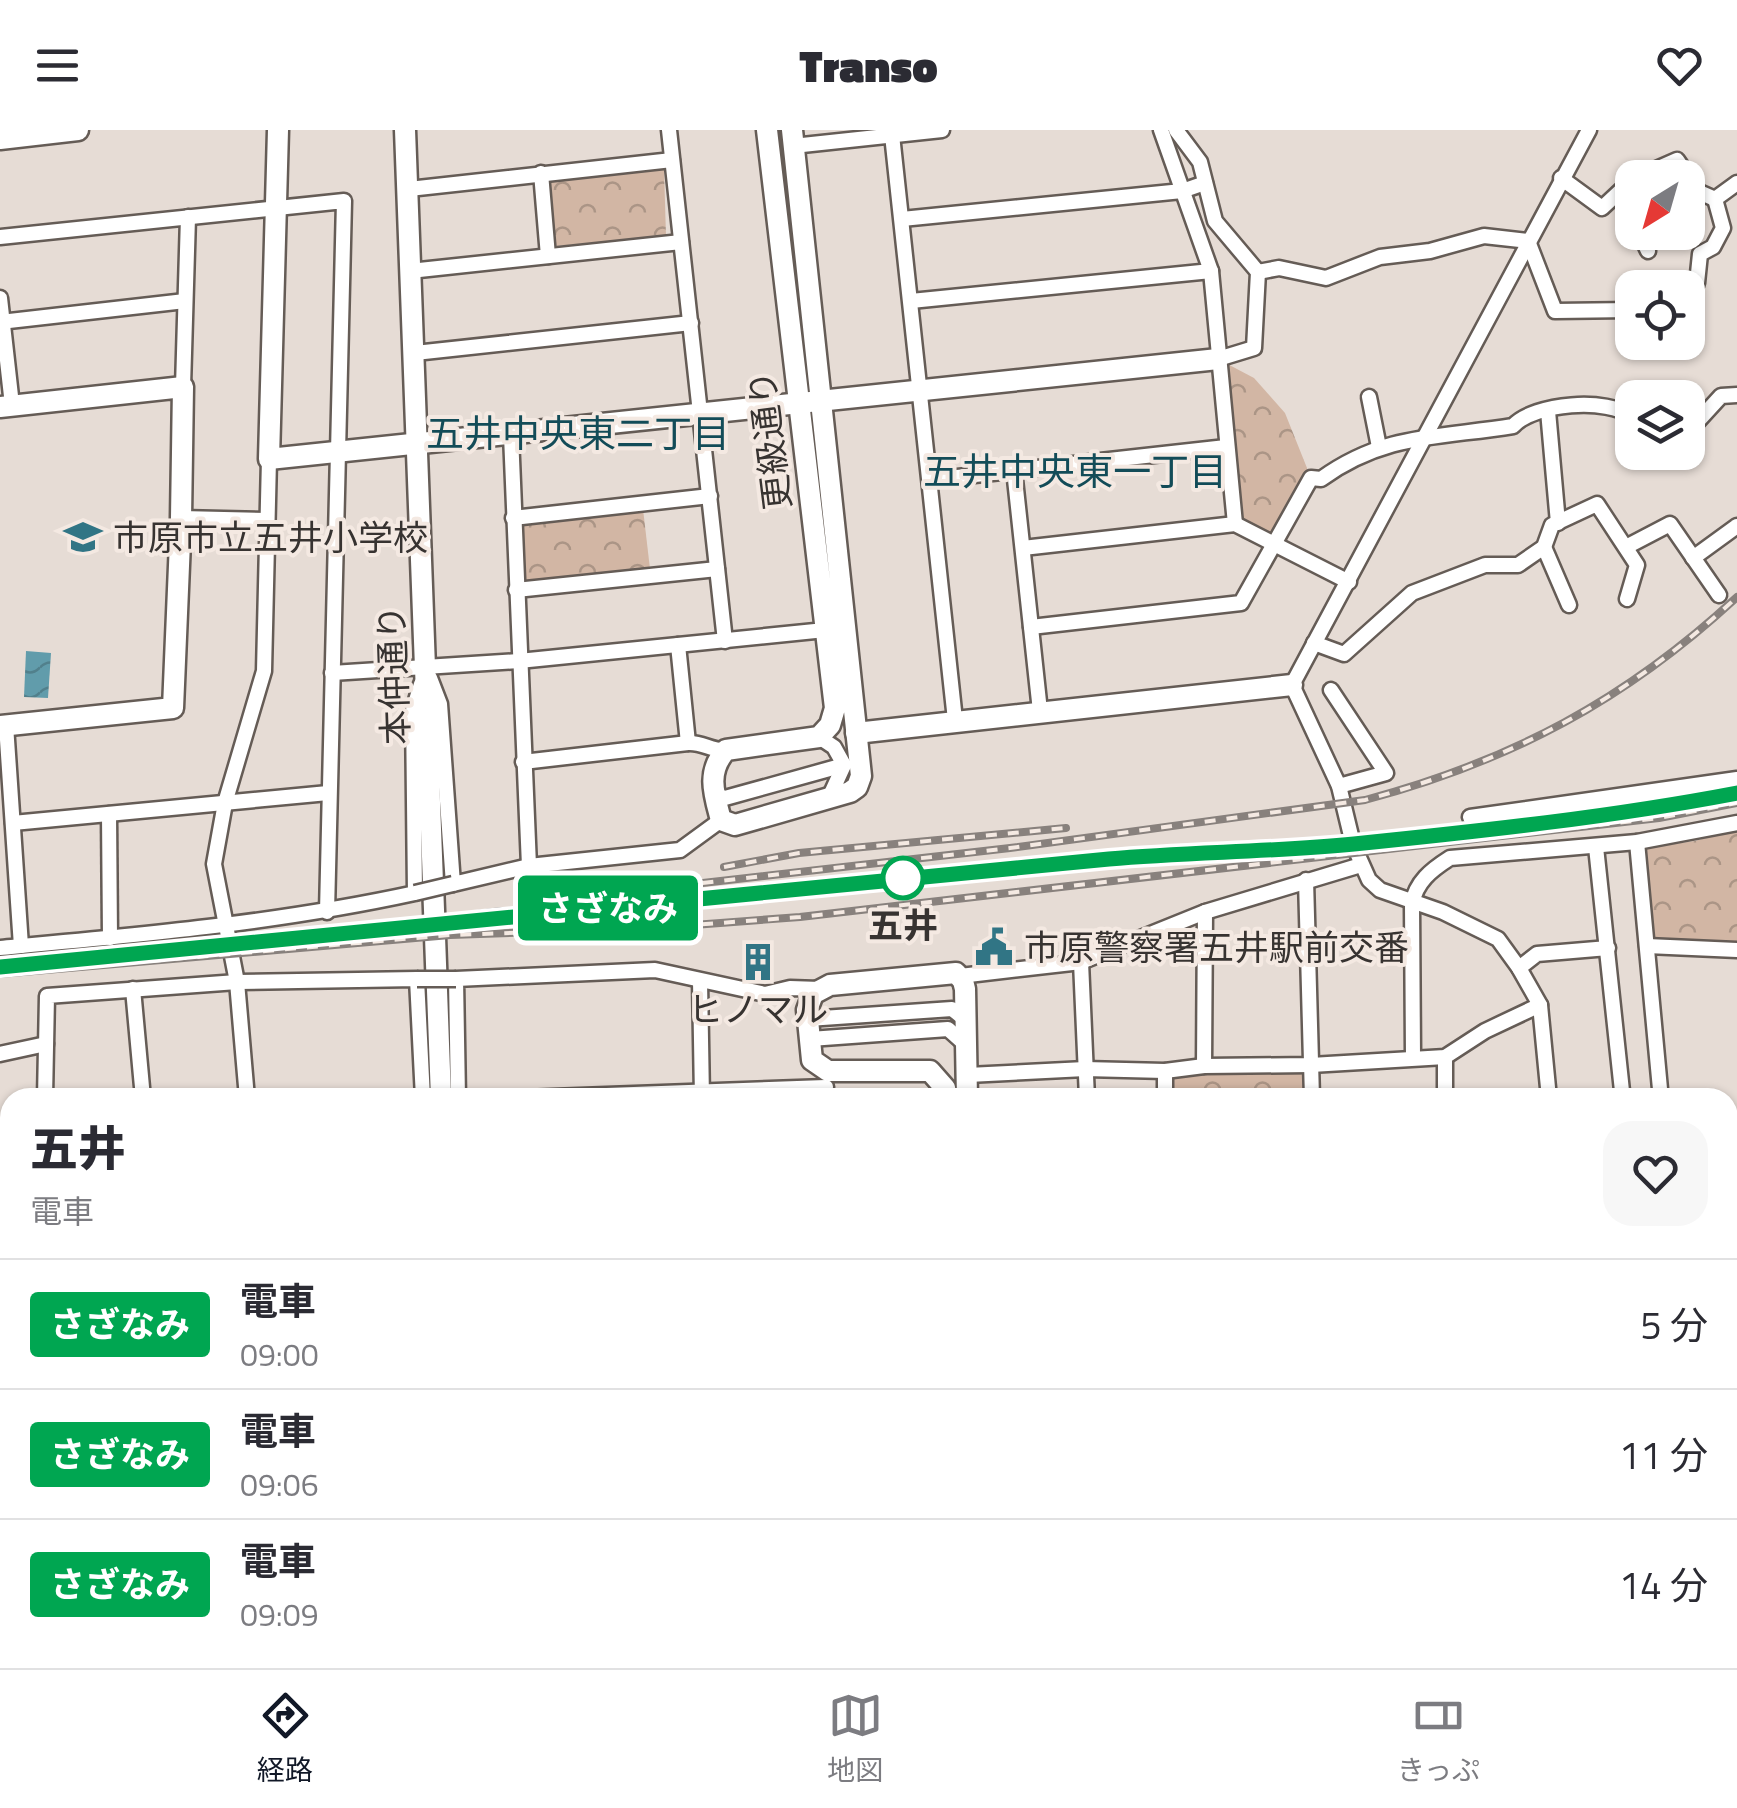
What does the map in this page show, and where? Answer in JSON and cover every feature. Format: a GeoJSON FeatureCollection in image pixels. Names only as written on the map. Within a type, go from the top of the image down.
{"type":"FeatureCollection","features":[{"type":"Feature","properties":{"kind":"street"},"geometry":{"type":"LineString","coordinates":[[0,139],[76,130]]}},
{"type":"Feature","properties":{"kind":"street"},"geometry":{"type":"LineString","coordinates":[[245,1088],[237,982],[214,864],[225,803],[264,671],[278,130]]}},
{"type":"Feature","properties":{"kind":"street","name":"本仲通り"},"geometry":{"type":"LineString","coordinates":[[405,130],[441,1088]]}},
{"type":"Feature","properties":{"kind":"street"},"geometry":{"type":"LineString","coordinates":[[669,130],[725,641]]}},
{"type":"Feature","properties":{"kind":"street","name":"更級通り"},"geometry":{"type":"LineString","coordinates":[[767,130],[835,708],[830,725],[819,736]]}},
{"type":"Feature","properties":{"kind":"street"},"geometry":{"type":"LineString","coordinates":[[792,138],[892,136],[942,130]]}},
{"type":"Feature","properties":{"kind":"street"},"geometry":{"type":"LineString","coordinates":[[1160,130],[1211,270],[1235,524]]}},
{"type":"Feature","properties":{"kind":"street"},"geometry":{"type":"LineString","coordinates":[[269,460],[1218,359],[1254,348],[1258,272],[1216,222],[1200,162],[1176,130]]}},
{"type":"Feature","properties":{"kind":"street"},"geometry":{"type":"LineString","coordinates":[[1292,685],[1589,130]]}},
{"type":"Feature","properties":{"kind":"street"},"geometry":{"type":"LineString","coordinates":[[892,136],[955,720]]}},
{"type":"Feature","properties":{"kind":"street","name":"更級通り"},"geometry":{"type":"LineString","coordinates":[[792,138],[860,783],[850,792],[829,798]]}},
{"type":"Feature","properties":{"kind":"street"},"geometry":{"type":"LineString","coordinates":[[408,189],[672,160]]}},
{"type":"Feature","properties":{"kind":"street"},"geometry":{"type":"LineString","coordinates":[[542,173],[548,256]]}},
{"type":"Feature","properties":{"kind":"street"},"geometry":{"type":"LineString","coordinates":[[1562,178],[1602,208],[1615,196]]}},
{"type":"Feature","properties":{"kind":"street"},"geometry":{"type":"LineString","coordinates":[[902,219],[1182,191],[1205,183]]}},
{"type":"Feature","properties":{"kind":"street"},"geometry":{"type":"LineString","coordinates":[[1714,198],[1737,184]]}},
{"type":"Feature","properties":{"kind":"street"},"geometry":{"type":"LineString","coordinates":[[1705,194],[1714,198]]}},
{"type":"Feature","properties":{"kind":"street"},"geometry":{"type":"LineString","coordinates":[[1698,270],[1700,254],[1713,246],[1723,228],[1714,198]]}},
{"type":"Feature","properties":{"kind":"street"},"geometry":{"type":"LineString","coordinates":[[0,237],[344,202],[327,912]]}},
{"type":"Feature","properties":{"kind":"street"},"geometry":{"type":"LineString","coordinates":[[21,946],[8,862],[13,823],[5,793],[3,726],[172,708],[188,217]]}},
{"type":"Feature","properties":{"kind":"street"},"geometry":{"type":"LineString","coordinates":[[1258,272],[1279,268],[1326,278],[1380,257],[1414,254],[1484,236],[1528,241]]}},
{"type":"Feature","properties":{"kind":"street"},"geometry":{"type":"LineString","coordinates":[[1528,241],[1554,311],[1615,310]]}},
{"type":"Feature","properties":{"kind":"street"},"geometry":{"type":"LineString","coordinates":[[410,271],[681,242]]}},
{"type":"Feature","properties":{"kind":"street"},"geometry":{"type":"LineString","coordinates":[[911,301],[1211,270]]}},
{"type":"Feature","properties":{"kind":"street"},"geometry":{"type":"LineString","coordinates":[[0,298],[6,406],[183,387]]}},
{"type":"Feature","properties":{"kind":"street"},"geometry":{"type":"LineString","coordinates":[[1,322],[186,301]]}},
{"type":"Feature","properties":{"kind":"street"},"geometry":{"type":"LineString","coordinates":[[415,353],[691,323]]}},
{"type":"Feature","properties":{"kind":"street"},"geometry":{"type":"LineString","coordinates":[[1705,413],[1721,396],[1737,394]]}},
{"type":"Feature","properties":{"kind":"street"},"geometry":{"type":"LineString","coordinates":[[1369,398],[1379,447]]}},
{"type":"Feature","properties":{"kind":"street"},"geometry":{"type":"LineString","coordinates":[[1031,627],[1241,602],[1311,478],[1321,479],[1365,452],[1426,436],[1514,426],[1523,415],[1591,403],[1615,407]]}},
{"type":"Feature","properties":{"kind":"street"},"geometry":{"type":"LineString","coordinates":[[1548,411],[1558,523]]}},
{"type":"Feature","properties":{"kind":"street"},"geometry":{"type":"LineString","coordinates":[[511,435],[529,866]]}},
{"type":"Feature","properties":{"kind":"street"},"geometry":{"type":"LineString","coordinates":[[930,480],[1226,447]]}},
{"type":"Feature","properties":{"kind":"street"},"geometry":{"type":"LineString","coordinates":[[1014,470],[1040,710]]}},
{"type":"Feature","properties":{"kind":"street"},"geometry":{"type":"LineString","coordinates":[[513,518],[710,496]]}},
{"type":"Feature","properties":{"kind":"street"},"geometry":{"type":"LineString","coordinates":[[1314,643],[1344,654],[1412,593],[1485,565],[1518,565],[1544,546],[1552,526],[1598,504],[1637,564],[1627,599]]}},
{"type":"Feature","properties":{"kind":"street"},"geometry":{"type":"LineString","coordinates":[[181,518],[267,520]]}},
{"type":"Feature","properties":{"kind":"street"},"geometry":{"type":"LineString","coordinates":[[1023,548],[1235,524],[1348,582]]}},
{"type":"Feature","properties":{"kind":"street"},"geometry":{"type":"LineString","coordinates":[[1626,547],[1670,524],[1720,595]]}},
{"type":"Feature","properties":{"kind":"street"},"geometry":{"type":"LineString","coordinates":[[1694,558],[1737,526]]}},
{"type":"Feature","properties":{"kind":"street"},"geometry":{"type":"LineString","coordinates":[[1544,546],[1569,605]]}},
{"type":"Feature","properties":{"kind":"street"},"geometry":{"type":"LineString","coordinates":[[516,590],[717,569]]}},
{"type":"Feature","properties":{"kind":"street"},"geometry":{"type":"LineString","coordinates":[[332,672],[519,661],[824,630]]}},
{"type":"Feature","properties":{"kind":"street"},"geometry":{"type":"LineString","coordinates":[[678,646],[688,743]]}},
{"type":"Feature","properties":{"kind":"street"},"geometry":{"type":"LineString","coordinates":[[425,668],[440,704],[453,884]]}},
{"type":"Feature","properties":{"kind":"street"},"geometry":{"type":"LineString","coordinates":[[415,893],[413,710],[425,668]]}},
{"type":"Feature","properties":{"kind":"street"},"geometry":{"type":"LineString","coordinates":[[856,733],[1292,685]]}},
{"type":"Feature","properties":{"kind":"street"},"geometry":{"type":"LineString","coordinates":[[1292,685],[1339,786],[1361,865],[1380,890],[1442,912],[1498,939],[1519,968],[1540,1004],[1548,1088]]}},
{"type":"Feature","properties":{"kind":"street"},"geometry":{"type":"LineString","coordinates":[[1331,690],[1386,773],[1339,786]]}},
{"type":"Feature","properties":{"kind":"street"},"geometry":{"type":"LineString","coordinates":[[522,762],[688,743],[720,758],[819,736],[834,747],[844,764]]}},
{"type":"Feature","properties":{"kind":"street"},"geometry":{"type":"LineString","coordinates":[[720,758],[714,794],[721,820]]}},
{"type":"Feature","properties":{"kind":"street"},"geometry":{"type":"LineString","coordinates":[[721,820],[735,825],[829,798],[844,764]]}},
{"type":"Feature","properties":{"kind":"street"},"geometry":{"type":"LineString","coordinates":[[714,794],[725,798],[844,764]]}},
{"type":"Feature","properties":{"kind":"street"},"geometry":{"type":"LineString","coordinates":[[1470,817],[1737,779]]}},
{"type":"Feature","properties":{"kind":"street"},"geometry":{"type":"LineString","coordinates":[[13,823],[328,793]]}},
{"type":"Feature","properties":{"kind":"street"},"geometry":{"type":"LineString","coordinates":[[109,814],[110,938]]}},
{"type":"Feature","properties":{"kind":"street"},"geometry":{"type":"LineString","coordinates":[[0,948],[226,927],[327,912],[529,866],[680,850],[721,820]]}},
{"type":"Feature","properties":{"kind":"street"},"geometry":{"type":"LineString","coordinates":[[1413,1057],[1412,904],[1414,892],[1430,871],[1450,858],[1637,842],[1737,823]]}},
{"type":"Feature","properties":{"kind":"street"},"geometry":{"type":"LineString","coordinates":[[1637,842],[1660,1088]]}},
{"type":"Feature","properties":{"kind":"street"},"geometry":{"type":"LineString","coordinates":[[1596,847],[1622,1088]]}},
{"type":"Feature","properties":{"kind":"street"},"geometry":{"type":"LineString","coordinates":[[45,1088],[47,996],[237,982],[418,980],[656,970],[765,994],[790,988],[820,989],[951,972],[960,976],[1081,962],[1205,912],[1361,865]]}},
{"type":"Feature","properties":{"kind":"street"},"geometry":{"type":"LineString","coordinates":[[1306,880],[1312,1088]]}},
{"type":"Feature","properties":{"kind":"street"},"geometry":{"type":"LineString","coordinates":[[1204,1066],[1205,912]]}},
{"type":"Feature","properties":{"kind":"street"},"geometry":{"type":"LineString","coordinates":[[1647,946],[1737,950]]}},
{"type":"Feature","properties":{"kind":"street"},"geometry":{"type":"LineString","coordinates":[[1519,968],[1537,954],[1608,948]]}},
{"type":"Feature","properties":{"kind":"street"},"geometry":{"type":"LineString","coordinates":[[1081,962],[1086,1088]]}},
{"type":"Feature","properties":{"kind":"street"},"geometry":{"type":"LineString","coordinates":[[960,976],[965,989],[968,1088]]}},
{"type":"Feature","properties":{"kind":"street"},"geometry":{"type":"LineString","coordinates":[[456,978],[458,1088]]}},
{"type":"Feature","properties":{"kind":"street"},"geometry":{"type":"LineString","coordinates":[[418,980],[423,1088]]}},
{"type":"Feature","properties":{"kind":"street"},"geometry":{"type":"LineString","coordinates":[[700,981],[702,1088]]}},
{"type":"Feature","properties":{"kind":"street"},"geometry":{"type":"LineString","coordinates":[[820,989],[809,1001],[809,1029],[812,1060],[827,1085]]}},
{"type":"Feature","properties":{"kind":"street"},"geometry":{"type":"LineString","coordinates":[[133,990],[143,1088]]}},
{"type":"Feature","properties":{"kind":"street"},"geometry":{"type":"LineString","coordinates":[[968,1075],[1445,1057],[1485,1031],[1540,1004]]}},
{"type":"Feature","properties":{"kind":"street"},"geometry":{"type":"LineString","coordinates":[[809,1029],[952,1009],[967,1022]]}},
{"type":"Feature","properties":{"kind":"street"},"geometry":{"type":"LineString","coordinates":[[809,1029],[948,1030],[968,1046]]}},
{"type":"Feature","properties":{"kind":"street"},"geometry":{"type":"LineString","coordinates":[[0,1054],[46,1044]]}},
{"type":"Feature","properties":{"kind":"street"},"geometry":{"type":"LineString","coordinates":[[1445,1057],[1445,1088]]}},
{"type":"Feature","properties":{"kind":"street"},"geometry":{"type":"LineString","coordinates":[[1165,1070],[1165,1088]]}},
{"type":"Feature","properties":{"kind":"street"},"geometry":{"type":"LineString","coordinates":[[790,1088],[930,1072],[945,1088]]}},
{"type":"Feature","properties":{"kind":"green space"},"geometry":{"type":"Polygon","coordinates":[[[659,165],[664,169],[666,236],[557,246],[550,242],[546,181],[550,177],[659,165]]]}},
{"type":"Feature","properties":{"kind":"green space"},"geometry":{"type":"Polygon","coordinates":[[[1218,359],[1254,378],[1285,413],[1311,478],[1273,543],[1235,524],[1218,359]]]}},
{"type":"Feature","properties":{"kind":"green space"},"geometry":{"type":"Polygon","coordinates":[[[643,509],[650,569],[523,583],[519,524],[643,509]]]}},
{"type":"Feature","properties":{"kind":"green space"},"geometry":{"type":"Polygon","coordinates":[[[1737,829],[1737,944],[1652,941],[1645,848],[1695,841],[1737,829]]]}},
{"type":"Feature","properties":{"kind":"green space"},"geometry":{"type":"Polygon","coordinates":[[[1295,1070],[1304,1076],[1304,1088],[1172,1088],[1176,1074],[1295,1070]]]}},
{"type":"Feature","properties":{"kind":"water"},"geometry":{"type":"Polygon","coordinates":[[[26,651],[51,653],[48,698],[24,697],[26,651]]]}},
{"type":"Feature","properties":{"kind":"railway"},"geometry":{"type":"LineString","coordinates":[[615,893],[1010,848],[1365,800],[1469,766],[1564,722],[1653,667],[1737,597]]}},
{"type":"Feature","properties":{"kind":"railway"},"geometry":{"type":"LineString","coordinates":[[0,974],[450,935],[653,928],[800,917],[1659,818],[1737,803]]}},
{"type":"Feature","properties":{"kind":"railway"},"geometry":{"type":"LineString","coordinates":[[724,867],[799,853],[1066,828]]}},
{"type":"Feature","properties":{"kind":"railway"},"geometry":{"type":"LineString","coordinates":[[488,921],[891,879],[1294,848]]}},
{"type":"Feature","properties":{"kind":"railway"},"geometry":{"type":"LineString","coordinates":[[417,922],[501,911]]}},
{"type":"Feature","properties":{"kind":"train","name":"さざなみ"},"geometry":{"type":"LineString","coordinates":[[0,967],[450,926],[1114,858],[1353,844],[1612,815],[1737,793]]}},
{"type":"Feature","properties":{"kind":"place","name":"市原市立五井小学校"},"geometry":{"type":"Point","coordinates":[83,537]}},
{"type":"Feature","properties":{"kind":"place","name":"五井"},"geometry":{"type":"Point","coordinates":[903,878]}},
{"type":"Feature","properties":{"kind":"place","name":"市原警察署五井駅前交番"},"geometry":{"type":"Point","coordinates":[994,947]}},
{"type":"Feature","properties":{"kind":"place","name":"ヒノマル"},"geometry":{"type":"Point","coordinates":[758,962]}},
{"type":"Feature","properties":{"kind":"district","name":"五井中央東二丁目"},"geometry":{"type":"Point","coordinates":[578,433]}},
{"type":"Feature","properties":{"kind":"district","name":"五井中央東一丁目"},"geometry":{"type":"Point","coordinates":[1075,471]}}]}
